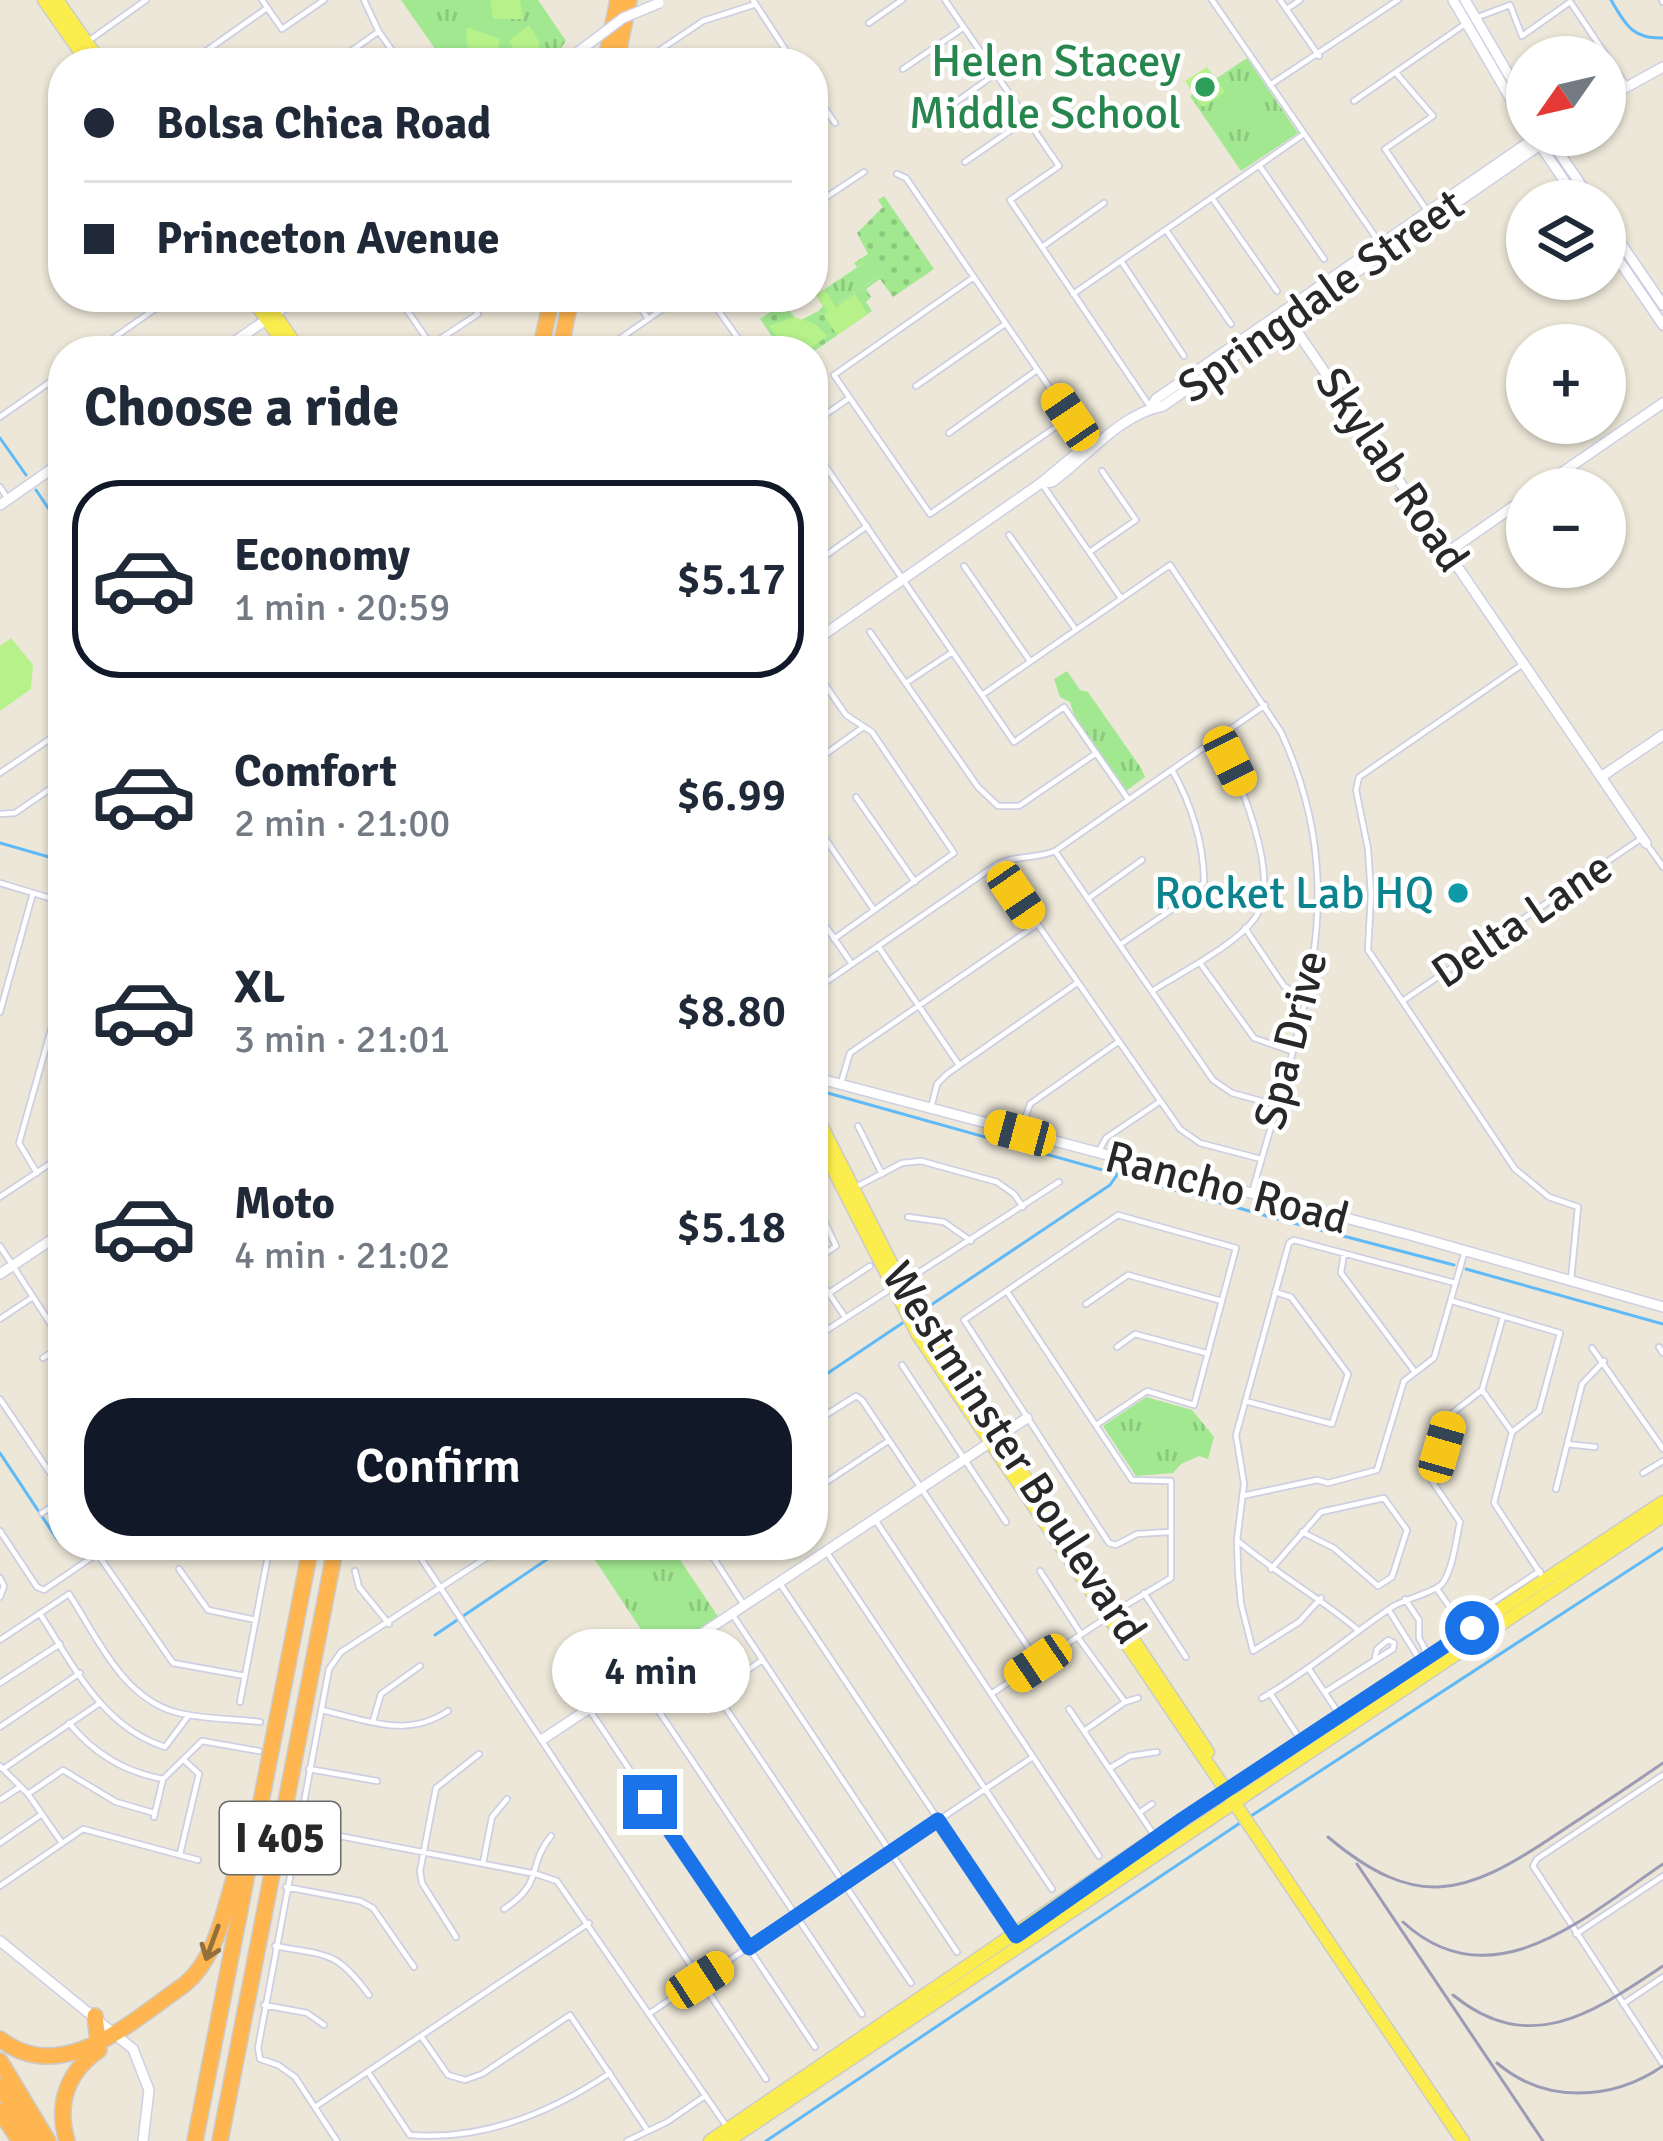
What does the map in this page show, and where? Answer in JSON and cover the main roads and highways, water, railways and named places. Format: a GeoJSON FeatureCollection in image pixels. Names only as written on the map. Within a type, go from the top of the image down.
{"type":"FeatureCollection","features":[{"type":"Feature","properties":{"kind":"highway"},"geometry":{"type":"LineString","coordinates":[[603,48],[609,0]]}},
{"type":"Feature","properties":{"kind":"highway"},"geometry":{"type":"LineString","coordinates":[[605,48],[618,0]]}},
{"type":"Feature","properties":{"kind":"highway"},"geometry":{"type":"LineString","coordinates":[[623,48],[632,0]]}},
{"type":"Feature","properties":{"kind":"highway"},"geometry":{"type":"LineString","coordinates":[[199,2141],[312,1560]]}},
{"type":"Feature","properties":{"kind":"highway","name":"I 405"},"geometry":{"type":"LineString","coordinates":[[199,2141],[258,1816],[312,1560]]}},
{"type":"Feature","properties":{"kind":"highway","name":"I 405"},"geometry":{"type":"LineString","coordinates":[[217,2141],[329,1560]]}},
{"type":"Feature","properties":{"kind":"highway"},"geometry":{"type":"LineString","coordinates":[[67,2141],[62,2114],[71,2078],[86,2059],[200,1970],[258,1816]]}},
{"type":"Feature","properties":{"kind":"highway"},"geometry":{"type":"LineString","coordinates":[[95,2016],[98,2041]]}},
{"type":"Feature","properties":{"kind":"highway"},"geometry":{"type":"LineString","coordinates":[[0,2039],[22,2053],[53,2058],[74,2054],[116,2034]]}},
{"type":"Feature","properties":{"kind":"highway"},"geometry":{"type":"LineString","coordinates":[[0,2061],[45,2141]]}},
{"type":"Feature","properties":{"kind":"highway"},"geometry":{"type":"LineString","coordinates":[[0,2086],[32,2141]]}},
{"type":"Feature","properties":{"kind":"highway"},"geometry":{"type":"LineString","coordinates":[[0,2101],[21,2141]]}},
{"type":"Feature","properties":{"kind":"highway"},"geometry":{"type":"LineString","coordinates":[[0,2112],[21,2141]]}},
{"type":"Feature","properties":{"kind":"main road"},"geometry":{"type":"LineString","coordinates":[[44,0],[78,48]]}},
{"type":"Feature","properties":{"kind":"main road"},"geometry":{"type":"LineString","coordinates":[[58,0],[95,48]]}},
{"type":"Feature","properties":{"kind":"main road"},"geometry":{"type":"LineString","coordinates":[[267,312],[288,336]]}},
{"type":"Feature","properties":{"kind":"main road"},"geometry":{"type":"LineString","coordinates":[[269,312],[281,336]]}},
{"type":"Feature","properties":{"kind":"main road","name":"Westminster Boulevard"},"geometry":{"type":"LineString","coordinates":[[828,1139],[897,1286]]}},
{"type":"Feature","properties":{"kind":"main road","name":"Westminster Boulevard"},"geometry":{"type":"LineString","coordinates":[[828,1158],[897,1286],[993,1440],[1227,1780],[1235,1799],[1463,2141]]}},
{"type":"Feature","properties":{"kind":"main road"},"geometry":{"type":"LineString","coordinates":[[1424,1668],[1542,1575],[1663,1502]]}},
{"type":"Feature","properties":{"kind":"main road"},"geometry":{"type":"LineString","coordinates":[[710,2141],[730,2136],[1057,1921],[1424,1668],[1663,1516]]}},
{"type":"Feature","properties":{"kind":"main road"},"geometry":{"type":"LineString","coordinates":[[1542,1575],[1552,1584],[1569,1578]]}},
{"type":"Feature","properties":{"kind":"main road"},"geometry":{"type":"LineString","coordinates":[[1542,1575],[1542,1595]]}},
{"type":"Feature","properties":{"kind":"main road"},"geometry":{"type":"LineString","coordinates":[[730,2136],[1157,1840],[1235,1799]]}},
{"type":"Feature","properties":{"kind":"main road"},"geometry":{"type":"LineString","coordinates":[[1016,1936],[1025,1937],[1057,1921]]}},
{"type":"Feature","properties":{"kind":"main road"},"geometry":{"type":"LineString","coordinates":[[982,1970],[1016,1936]]}},
{"type":"Feature","properties":{"kind":"waterway"},"geometry":{"type":"LineString","coordinates":[[1611,0],[1631,29],[1663,38]]}},
{"type":"Feature","properties":{"kind":"waterway"},"geometry":{"type":"LineString","coordinates":[[0,438],[26,475]]}},
{"type":"Feature","properties":{"kind":"waterway"},"geometry":{"type":"LineString","coordinates":[[36,490],[48,508]]}},
{"type":"Feature","properties":{"kind":"waterway"},"geometry":{"type":"LineString","coordinates":[[0,843],[48,857]]}},
{"type":"Feature","properties":{"kind":"waterway"},"geometry":{"type":"LineString","coordinates":[[828,1093],[1278,1219]]}},
{"type":"Feature","properties":{"kind":"waterway"},"geometry":{"type":"LineString","coordinates":[[922,1311],[1110,1185],[1117,1175]]}},
{"type":"Feature","properties":{"kind":"waterway"},"geometry":{"type":"LineString","coordinates":[[1286,1221],[1454,1265]]}},
{"type":"Feature","properties":{"kind":"waterway"},"geometry":{"type":"LineString","coordinates":[[1466,1269],[1663,1324]]}},
{"type":"Feature","properties":{"kind":"waterway"},"geometry":{"type":"LineString","coordinates":[[828,1373],[904,1322]]}},
{"type":"Feature","properties":{"kind":"waterway"},"geometry":{"type":"LineString","coordinates":[[0,1453],[48,1525]]}},
{"type":"Feature","properties":{"kind":"waterway"},"geometry":{"type":"LineString","coordinates":[[1251,1816],[1663,1548]]}},
{"type":"Feature","properties":{"kind":"waterway"},"geometry":{"type":"LineString","coordinates":[[435,1635],[546,1560]]}},
{"type":"Feature","properties":{"kind":"waterway"},"geometry":{"type":"LineString","coordinates":[[766,2141],[1243,1821]]}},
{"type":"Feature","properties":{"kind":"railway"},"geometry":{"type":"LineString","coordinates":[[1328,1837],[1359,1861],[1415,1885],[1467,1882],[1522,1856],[1663,1763]]}},
{"type":"Feature","properties":{"kind":"railway"},"geometry":{"type":"LineString","coordinates":[[1357,1864],[1543,2141]]}},
{"type":"Feature","properties":{"kind":"railway"},"geometry":{"type":"LineString","coordinates":[[1403,1922],[1437,1945],[1470,1955],[1504,1953],[1570,1927],[1663,1864]]}},
{"type":"Feature","properties":{"kind":"railway"},"geometry":{"type":"LineString","coordinates":[[1453,1995],[1481,2014],[1509,2024],[1535,2026],[1587,2012],[1663,1966]]}},
{"type":"Feature","properties":{"kind":"railway"},"geometry":{"type":"LineString","coordinates":[[1497,2063],[1536,2086],[1579,2093],[1622,2086],[1663,2066]]}},
{"type":"Feature","properties":{"kind":"place","name":"Helen Stacey Middle School"},"geometry":{"type":"Point","coordinates":[1205,87]}},
{"type":"Feature","properties":{"kind":"place","name":"Rocket Lab HQ"},"geometry":{"type":"Point","coordinates":[1458,893]}}]}
